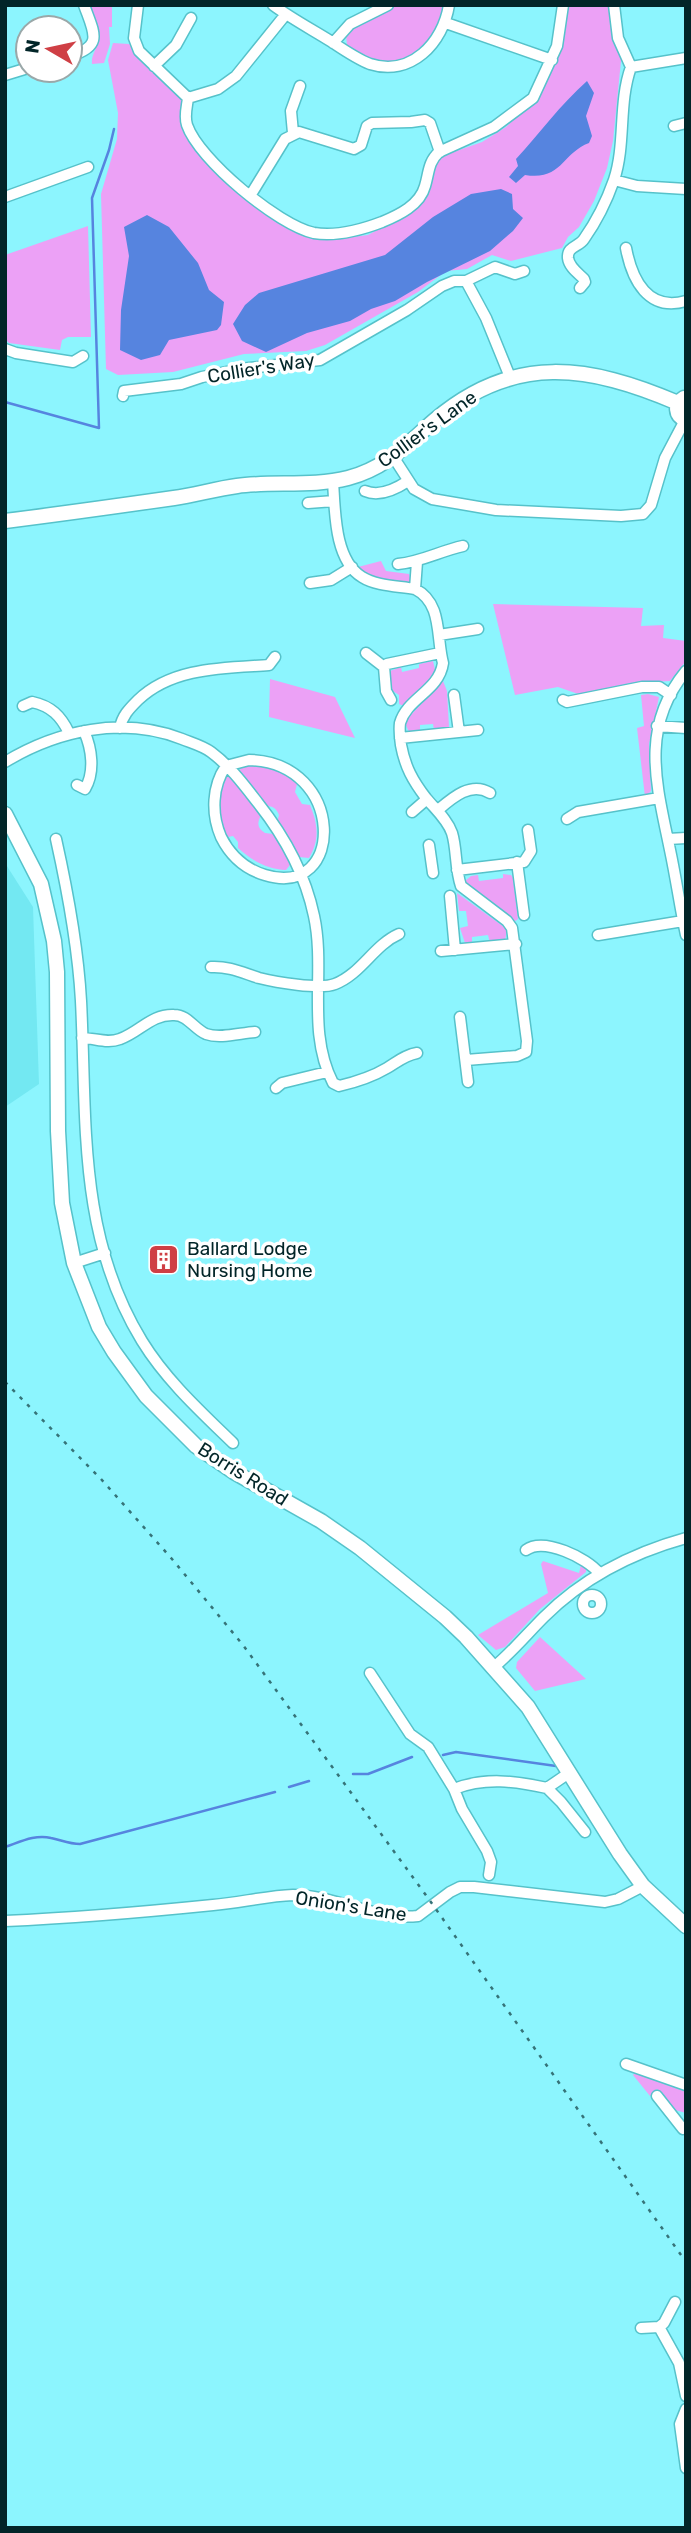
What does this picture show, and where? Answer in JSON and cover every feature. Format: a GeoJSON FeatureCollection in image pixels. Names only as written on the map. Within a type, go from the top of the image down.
{"type":"FeatureCollection","features":[{"type":"Feature","properties":{"kind":"street"},"geometry":{"type":"LineString","coordinates":[[84,5],[92,27],[93,41],[84,52]]}},
{"type":"Feature","properties":{"kind":"street"},"geometry":{"type":"LineString","coordinates":[[138,5],[134,38],[139,51],[188,98]]}},
{"type":"Feature","properties":{"kind":"street"},"geometry":{"type":"LineString","coordinates":[[273,5],[371,64],[391,66],[410,63],[425,53],[446,23],[449,5]]}},
{"type":"Feature","properties":{"kind":"street"},"geometry":{"type":"LineString","coordinates":[[333,43],[350,24],[388,5]]}},
{"type":"Feature","properties":{"kind":"street"},"geometry":{"type":"LineString","coordinates":[[188,98],[188,127],[201,147],[230,180],[250,196],[303,229],[328,234],[354,232],[414,205],[425,189],[429,164],[433,158],[440,152],[494,127],[533,98],[557,46],[563,5]]}},
{"type":"Feature","properties":{"kind":"street"},"geometry":{"type":"LineString","coordinates":[[580,288],[585,282],[584,279],[570,264],[568,254],[571,248],[582,243],[614,180],[623,123],[626,80],[631,67],[618,38],[614,5]]}},
{"type":"Feature","properties":{"kind":"street"},"geometry":{"type":"LineString","coordinates":[[188,98],[218,89],[236,76],[290,16]]}},
{"type":"Feature","properties":{"kind":"street"},"geometry":{"type":"LineString","coordinates":[[154,66],[176,45],[191,18]]}},
{"type":"Feature","properties":{"kind":"street"},"geometry":{"type":"LineString","coordinates":[[446,23],[551,60]]}},
{"type":"Feature","properties":{"kind":"street"},"geometry":{"type":"LineString","coordinates":[[631,67],[686,58]]}},
{"type":"Feature","properties":{"kind":"street"},"geometry":{"type":"LineString","coordinates":[[293,133],[291,111],[300,86]]}},
{"type":"Feature","properties":{"kind":"street"},"geometry":{"type":"LineString","coordinates":[[250,196],[285,139],[293,133],[308,133],[354,149],[361,145],[368,126],[372,123],[425,120],[429,123],[440,152]]}},
{"type":"Feature","properties":{"kind":"street"},"geometry":{"type":"LineString","coordinates":[[5,197],[89,169]]}},
{"type":"Feature","properties":{"kind":"street"},"geometry":{"type":"LineString","coordinates":[[614,180],[637,186],[686,189]]}},
{"type":"Feature","properties":{"kind":"street"},"geometry":{"type":"LineString","coordinates":[[626,248],[633,274],[645,292],[665,303],[686,301]]}},
{"type":"Feature","properties":{"kind":"street","name":"Collier's Way"},"geometry":{"type":"LineString","coordinates":[[123,396],[124,391],[172,386],[241,369],[320,360],[407,310],[442,286],[454,281],[466,281],[495,267],[515,274],[524,271]]}},
{"type":"Feature","properties":{"kind":"street"},"geometry":{"type":"LineString","coordinates":[[466,281],[486,318],[510,377]]}},
{"type":"Feature","properties":{"kind":"street"},"geometry":{"type":"LineString","coordinates":[[5,349],[73,362],[83,356]]}},
{"type":"Feature","properties":{"kind":"street","name":"Collier's Lane"},"geometry":{"type":"LineString","coordinates":[[5,521],[236,486],[333,481],[362,474],[394,458],[452,407],[510,377],[553,371],[585,374],[682,400]]}},
{"type":"Feature","properties":{"kind":"street"},"geometry":{"type":"LineString","coordinates":[[394,458],[414,489],[432,499],[477,508],[621,516],[643,514],[650,505],[665,458],[685,420],[677,413],[682,400]]}},
{"type":"Feature","properties":{"kind":"street"},"geometry":{"type":"LineString","coordinates":[[333,481],[339,537],[352,568],[368,580],[415,589],[421,592],[433,607],[443,663],[440,676],[433,686],[405,712],[401,721],[400,738],[405,767],[438,810],[452,834],[461,886],[507,921],[512,928],[516,944],[526,1052],[517,1056],[466,1060]]}},
{"type":"Feature","properties":{"kind":"street"},"geometry":{"type":"LineString","coordinates":[[365,491],[383,492],[408,481]]}},
{"type":"Feature","properties":{"kind":"street"},"geometry":{"type":"LineString","coordinates":[[309,503],[334,501]]}},
{"type":"Feature","properties":{"kind":"street"},"geometry":{"type":"LineString","coordinates":[[398,564],[417,562],[463,546]]}},
{"type":"Feature","properties":{"kind":"street"},"geometry":{"type":"LineString","coordinates":[[415,589],[417,562]]}},
{"type":"Feature","properties":{"kind":"street"},"geometry":{"type":"LineString","coordinates":[[310,583],[331,580],[352,568]]}},
{"type":"Feature","properties":{"kind":"street"},"geometry":{"type":"LineString","coordinates":[[439,635],[478,629]]}},
{"type":"Feature","properties":{"kind":"street"},"geometry":{"type":"LineString","coordinates":[[366,653],[384,667],[386,691],[391,701]]}},
{"type":"Feature","properties":{"kind":"street"},"geometry":{"type":"LineString","coordinates":[[384,667],[406,659],[440,653]]}},
{"type":"Feature","properties":{"kind":"street"},"geometry":{"type":"LineString","coordinates":[[120,728],[125,713],[159,683],[191,673],[269,665],[275,657]]}},
{"type":"Feature","properties":{"kind":"street"},"geometry":{"type":"LineString","coordinates":[[686,671],[657,726],[655,763],[659,798],[686,935]]}},
{"type":"Feature","properties":{"kind":"street"},"geometry":{"type":"LineString","coordinates":[[563,700],[567,702],[642,687],[659,687],[671,695]]}},
{"type":"Feature","properties":{"kind":"street"},"geometry":{"type":"LineString","coordinates":[[454,695],[458,732]]}},
{"type":"Feature","properties":{"kind":"street"},"geometry":{"type":"LineString","coordinates":[[23,706],[32,702],[51,709],[64,722],[69,733]]}},
{"type":"Feature","properties":{"kind":"street"},"geometry":{"type":"LineString","coordinates":[[657,726],[686,728]]}},
{"type":"Feature","properties":{"kind":"street"},"geometry":{"type":"LineString","coordinates":[[6,762],[41,743],[69,733],[120,728],[170,734],[210,751],[226,766],[272,822],[295,858],[314,914],[318,940],[318,1023],[327,1072],[333,1083],[339,1086],[360,1081],[407,1055],[417,1053]]}},
{"type":"Feature","properties":{"kind":"street"},"geometry":{"type":"LineString","coordinates":[[400,738],[478,730]]}},
{"type":"Feature","properties":{"kind":"street"},"geometry":{"type":"LineString","coordinates":[[77,785],[85,789],[90,776],[90,755],[84,731]]}},
{"type":"Feature","properties":{"kind":"street"},"geometry":{"type":"LineString","coordinates":[[249,760],[278,765],[290,770],[303,782],[313,796],[324,821],[325,839],[317,859],[311,866],[285,878],[261,874],[239,861],[226,847],[219,831],[215,805],[216,782],[226,766],[249,760]]}},
{"type":"Feature","properties":{"kind":"street"},"geometry":{"type":"LineString","coordinates":[[438,810],[468,789],[477,788],[490,793]]}},
{"type":"Feature","properties":{"kind":"street"},"geometry":{"type":"LineString","coordinates":[[567,819],[578,812],[659,798]]}},
{"type":"Feature","properties":{"kind":"street"},"geometry":{"type":"LineString","coordinates":[[412,812],[427,799]]}},
{"type":"Feature","properties":{"kind":"street","name":"Borris Road"},"geometry":{"type":"LineString","coordinates":[[7,820],[41,884],[54,941],[57,972],[58,1142],[62,1203],[74,1263],[99,1327],[109,1344],[167,1420],[212,1457],[321,1521],[360,1548],[445,1617],[494,1667],[528,1707],[643,1886],[686,1926]]}},
{"type":"Feature","properties":{"kind":"street"},"geometry":{"type":"LineString","coordinates":[[457,870],[524,862],[530,855],[528,830]]}},
{"type":"Feature","properties":{"kind":"street"},"geometry":{"type":"LineString","coordinates":[[668,839],[686,838]]}},
{"type":"Feature","properties":{"kind":"street"},"geometry":{"type":"LineString","coordinates":[[56,839],[74,930],[87,1165],[93,1209],[104,1253],[128,1315],[154,1360],[167,1378],[233,1443]]}},
{"type":"Feature","properties":{"kind":"street"},"geometry":{"type":"LineString","coordinates":[[433,873],[430,850],[454,852]]}},
{"type":"Feature","properties":{"kind":"street"},"geometry":{"type":"LineString","coordinates":[[517,862],[524,915]]}},
{"type":"Feature","properties":{"kind":"street"},"geometry":{"type":"LineString","coordinates":[[450,896],[455,950]]}},
{"type":"Feature","properties":{"kind":"street"},"geometry":{"type":"LineString","coordinates":[[597,935],[683,921]]}},
{"type":"Feature","properties":{"kind":"street"},"geometry":{"type":"LineString","coordinates":[[211,967],[222,966],[262,979],[319,987],[338,983],[357,971],[390,938],[399,934]]}},
{"type":"Feature","properties":{"kind":"street"},"geometry":{"type":"LineString","coordinates":[[441,951],[516,944]]}},
{"type":"Feature","properties":{"kind":"street"},"geometry":{"type":"LineString","coordinates":[[82,1038],[107,1042],[121,1039],[157,1016],[173,1015],[182,1016],[203,1033],[212,1036],[255,1032]]}},
{"type":"Feature","properties":{"kind":"street"},"geometry":{"type":"LineString","coordinates":[[460,1017],[468,1082]]}},
{"type":"Feature","properties":{"kind":"street"},"geometry":{"type":"LineString","coordinates":[[276,1088],[282,1083],[327,1072]]}},
{"type":"Feature","properties":{"kind":"street"},"geometry":{"type":"LineString","coordinates":[[74,1263],[104,1253]]}},
{"type":"Feature","properties":{"kind":"street"},"geometry":{"type":"LineString","coordinates":[[494,1667],[517,1647],[544,1616],[584,1591],[599,1573],[642,1551],[686,1538]]}},
{"type":"Feature","properties":{"kind":"street"},"geometry":{"type":"LineString","coordinates":[[526,1550],[532,1545],[544,1545],[590,1562],[599,1573]]}},
{"type":"Feature","properties":{"kind":"street"},"geometry":{"type":"LineString","coordinates":[[370,1672],[410,1734],[428,1747],[454,1789],[462,1809],[487,1851],[491,1862],[489,1875]]}},
{"type":"Feature","properties":{"kind":"street"},"geometry":{"type":"LineString","coordinates":[[547,1788],[569,1773]]}},
{"type":"Feature","properties":{"kind":"street"},"geometry":{"type":"LineString","coordinates":[[454,1789],[467,1783],[500,1780],[519,1781],[547,1788],[585,1832]]}},
{"type":"Feature","properties":{"kind":"street","name":"Onion's Lane"},"geometry":{"type":"LineString","coordinates":[[5,1921],[144,1912],[294,1895],[410,1917],[418,1916],[460,1887],[605,1902],[618,1899],[643,1886]]}},
{"type":"Feature","properties":{"kind":"street"},"geometry":{"type":"LineString","coordinates":[[626,2064],[686,2085]]}},
{"type":"Feature","properties":{"kind":"street"},"geometry":{"type":"LineString","coordinates":[[657,2096],[685,2129]]}},
{"type":"Feature","properties":{"kind":"street"},"geometry":{"type":"LineString","coordinates":[[641,2329],[659,2327],[675,2302]]}},
{"type":"Feature","properties":{"kind":"street"},"geometry":{"type":"LineString","coordinates":[[659,2327],[679,2362],[686,2396]]}},
{"type":"Feature","properties":{"kind":"street"},"geometry":{"type":"LineString","coordinates":[[686,2409],[680,2424],[686,2468]]}},
{"type":"Feature","properties":{"kind":"shaded area"},"geometry":{"type":"Polygon","coordinates":[[[88,5],[112,5],[110,44],[104,63],[92,64],[98,37],[88,5]]]}},
{"type":"Feature","properties":{"kind":"shaded area"},"geometry":{"type":"Polygon","coordinates":[[[397,5],[446,5],[436,33],[427,45],[409,57],[391,62],[373,60],[347,46],[346,34],[351,28],[397,5]]]}},
{"type":"Feature","properties":{"kind":"shaded area"},"geometry":{"type":"Polygon","coordinates":[[[568,5],[608,5],[612,34],[622,51],[613,141],[607,168],[594,201],[579,227],[568,237],[562,248],[511,261],[492,255],[467,269],[446,271],[418,292],[325,345],[306,351],[244,354],[173,372],[118,375],[106,369],[101,194],[117,139],[118,113],[108,60],[113,43],[129,44],[182,99],[181,118],[191,139],[292,228],[311,239],[337,239],[368,235],[407,214],[431,163],[442,156],[482,142],[506,127],[538,94],[568,5]]]}},
{"type":"Feature","properties":{"kind":"shaded area"},"geometry":{"type":"Polygon","coordinates":[[[587,81],[594,93],[586,116],[592,136],[589,143],[580,147],[547,174],[525,175],[516,183],[509,177],[518,166],[516,159],[587,81]]]}},
{"type":"Feature","properties":{"kind":"shaded area"},"geometry":{"type":"Polygon","coordinates":[[[501,189],[512,194],[513,209],[523,218],[513,231],[490,251],[395,301],[371,309],[350,321],[307,333],[266,352],[242,341],[233,324],[245,305],[259,293],[385,255],[433,217],[471,194],[501,189]]]}},
{"type":"Feature","properties":{"kind":"shaded area"},"geometry":{"type":"Polygon","coordinates":[[[147,215],[169,227],[198,263],[209,290],[224,302],[221,325],[217,330],[169,340],[160,355],[141,360],[120,350],[121,310],[129,256],[124,227],[147,215]]]}},
{"type":"Feature","properties":{"kind":"shaded area"},"geometry":{"type":"Polygon","coordinates":[[[88,226],[91,337],[68,337],[62,340],[60,350],[9,343],[5,339],[5,255],[88,226]]]}},
{"type":"Feature","properties":{"kind":"shaded area"},"geometry":{"type":"Polygon","coordinates":[[[381,561],[386,571],[409,574],[411,582],[374,577],[362,572],[358,567],[381,561]]]}},
{"type":"Feature","properties":{"kind":"shaded area"},"geometry":{"type":"Polygon","coordinates":[[[493,604],[643,608],[641,626],[664,625],[663,638],[686,641],[686,661],[670,681],[631,683],[581,695],[558,687],[515,695],[493,604]]]}},
{"type":"Feature","properties":{"kind":"shaded area"},"geometry":{"type":"Polygon","coordinates":[[[433,661],[434,676],[404,706],[399,704],[399,695],[390,689],[390,671],[401,667],[402,672],[433,661]]]}},
{"type":"Feature","properties":{"kind":"shaded area"},"geometry":{"type":"Polygon","coordinates":[[[270,679],[335,697],[355,738],[269,717],[270,679]]]}},
{"type":"Feature","properties":{"kind":"shaded area"},"geometry":{"type":"Polygon","coordinates":[[[443,681],[447,691],[449,727],[434,730],[433,724],[420,725],[420,732],[409,732],[405,723],[408,718],[443,681]]]}},
{"type":"Feature","properties":{"kind":"shaded area"},"geometry":{"type":"Polygon","coordinates":[[[641,695],[659,697],[649,744],[651,791],[645,797],[637,728],[644,726],[641,695]]]}},
{"type":"Feature","properties":{"kind":"shaded area"},"geometry":{"type":"Polygon","coordinates":[[[243,763],[278,769],[297,784],[295,792],[302,804],[310,805],[316,825],[315,845],[309,858],[299,857],[277,823],[277,811],[266,806],[239,772],[243,763]]]}},
{"type":"Feature","properties":{"kind":"shaded area"},"geometry":{"type":"Polygon","coordinates":[[[229,775],[261,815],[258,823],[260,829],[273,834],[287,857],[290,865],[286,870],[272,868],[254,860],[238,848],[238,842],[233,836],[225,835],[217,799],[225,776],[229,775]]]}},
{"type":"Feature","properties":{"kind":"shaded area"},"geometry":{"type":"Polygon","coordinates":[[[5,863],[33,907],[39,1084],[5,1107],[5,863]]]}},
{"type":"Feature","properties":{"kind":"shaded area"},"geometry":{"type":"Polygon","coordinates":[[[503,874],[513,878],[518,919],[514,922],[465,881],[478,875],[479,881],[503,878],[503,874]]]}},
{"type":"Feature","properties":{"kind":"shaded area"},"geometry":{"type":"Polygon","coordinates":[[[457,893],[507,929],[505,941],[490,943],[488,935],[472,937],[472,945],[465,943],[460,928],[468,926],[466,911],[459,911],[457,893]]]}},
{"type":"Feature","properties":{"kind":"shaded area"},"geometry":{"type":"Polygon","coordinates":[[[543,1561],[579,1573],[581,1565],[586,1572],[540,1609],[505,1647],[496,1650],[478,1635],[548,1593],[541,1564],[543,1561]]]}},
{"type":"Feature","properties":{"kind":"shaded area"},"geometry":{"type":"Polygon","coordinates":[[[540,1637],[586,1679],[535,1691],[516,1668],[517,1662],[540,1637]]]}},
{"type":"Feature","properties":{"kind":"shaded area"},"geometry":{"type":"Polygon","coordinates":[[[635,2073],[686,2092],[686,2113],[675,2110],[657,2089],[650,2096],[633,2075],[635,2073]]]}},
{"type":"Feature","properties":{"kind":"waterway"},"geometry":{"type":"LineString","coordinates":[[5,402],[99,428],[92,198],[114,129]]}},
{"type":"Feature","properties":{"kind":"waterway"},"geometry":{"type":"LineString","coordinates":[[443,1755],[456,1752],[556,1766]]}},
{"type":"Feature","properties":{"kind":"waterway"},"geometry":{"type":"LineString","coordinates":[[353,1774],[368,1774],[412,1757]]}},
{"type":"Feature","properties":{"kind":"waterway"},"geometry":{"type":"LineString","coordinates":[[289,1787],[309,1781]]}},
{"type":"Feature","properties":{"kind":"waterway"},"geometry":{"type":"LineString","coordinates":[[5,1847],[39,1837],[80,1844],[275,1792]]}},
{"type":"Feature","properties":{"kind":"railway"},"geometry":{"type":"LineString","coordinates":[[5,1382],[101,1479],[243,1645],[428,1898],[686,2262]]}},
{"type":"Feature","properties":{"kind":"place","name":"Ballard Lodge Nursing Home"},"geometry":{"type":"Point","coordinates":[164,1259]}}]}
